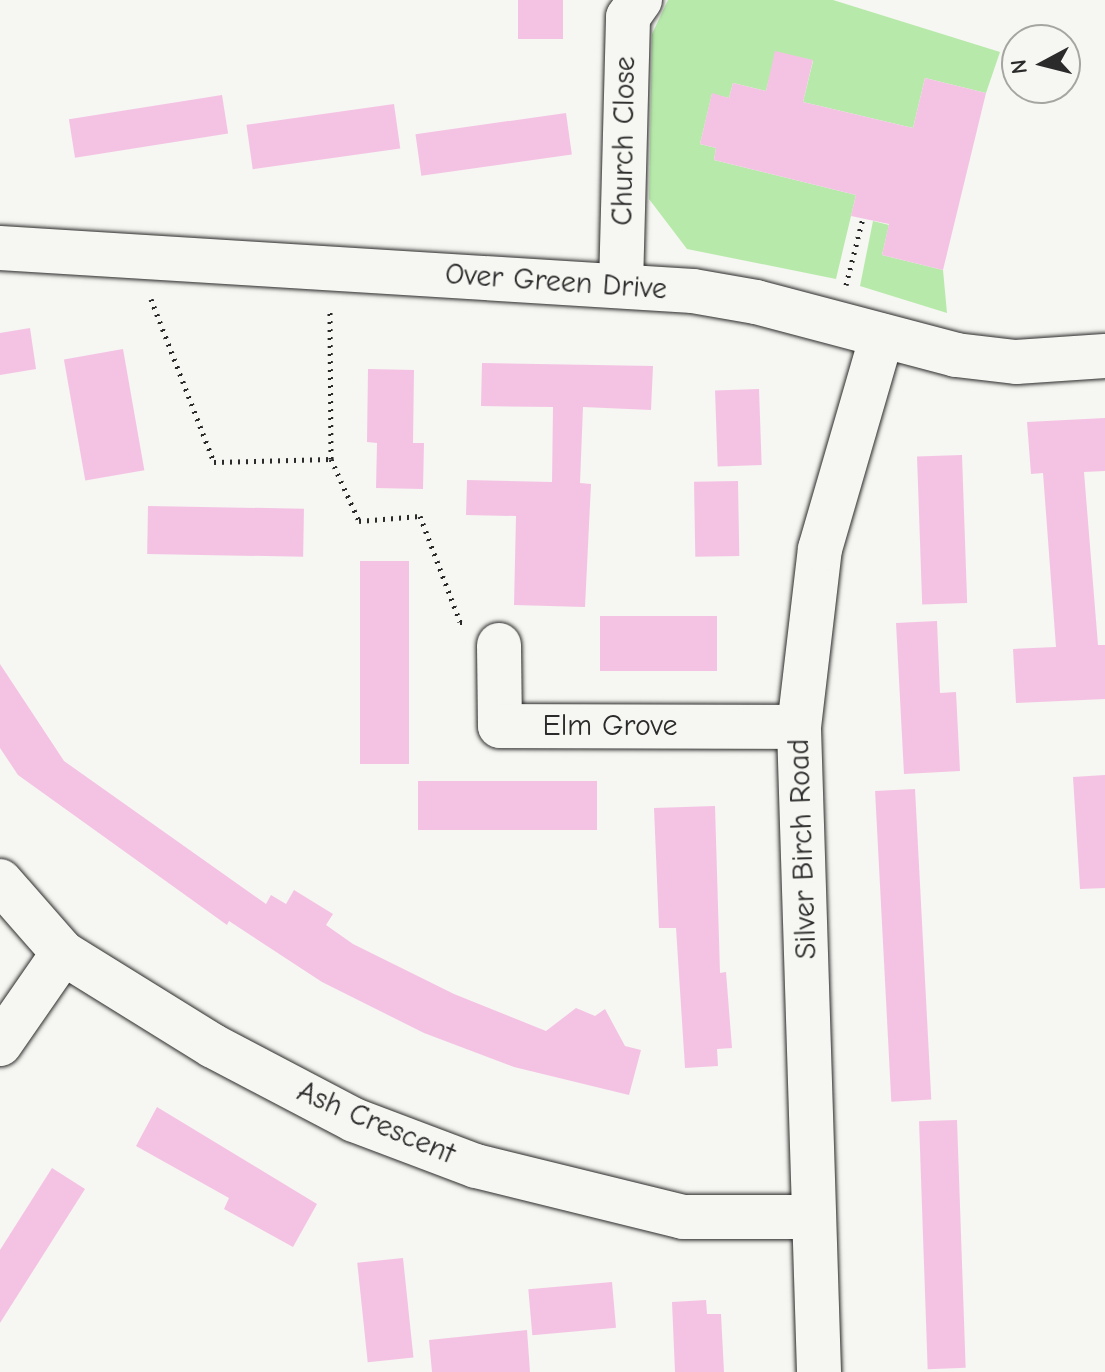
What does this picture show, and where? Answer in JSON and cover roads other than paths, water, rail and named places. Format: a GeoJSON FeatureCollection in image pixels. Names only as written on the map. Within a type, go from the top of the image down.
{"type":"FeatureCollection","features":[{"type":"Feature","properties":{"kind":"street","name":"Church Close"},"geometry":{"type":"LineString","coordinates":[[621,286],[628,17],[640,0]]}},
{"type":"Feature","properties":{"kind":"street","name":"Over Green Drive"},"geometry":{"type":"LineString","coordinates":[[0,248],[621,286],[756,302],[956,355],[1016,362],[1105,356]]}},
{"type":"Feature","properties":{"kind":"street","name":"Silver Birch Road"},"geometry":{"type":"LineString","coordinates":[[819,1372],[799,727],[820,549],[882,336]]}},
{"type":"Feature","properties":{"kind":"street","name":"Elm Grove"},"geometry":{"type":"LineString","coordinates":[[499,645],[500,726],[799,727]]}},
{"type":"Feature","properties":{"kind":"street","name":"Ash Crescent"},"geometry":{"type":"LineString","coordinates":[[0,881],[63,953],[213,1046],[354,1120],[476,1166],[683,1217],[813,1217]]}},
{"type":"Feature","properties":{"kind":"street"},"geometry":{"type":"LineString","coordinates":[[0,1044],[63,953]]}}]}
